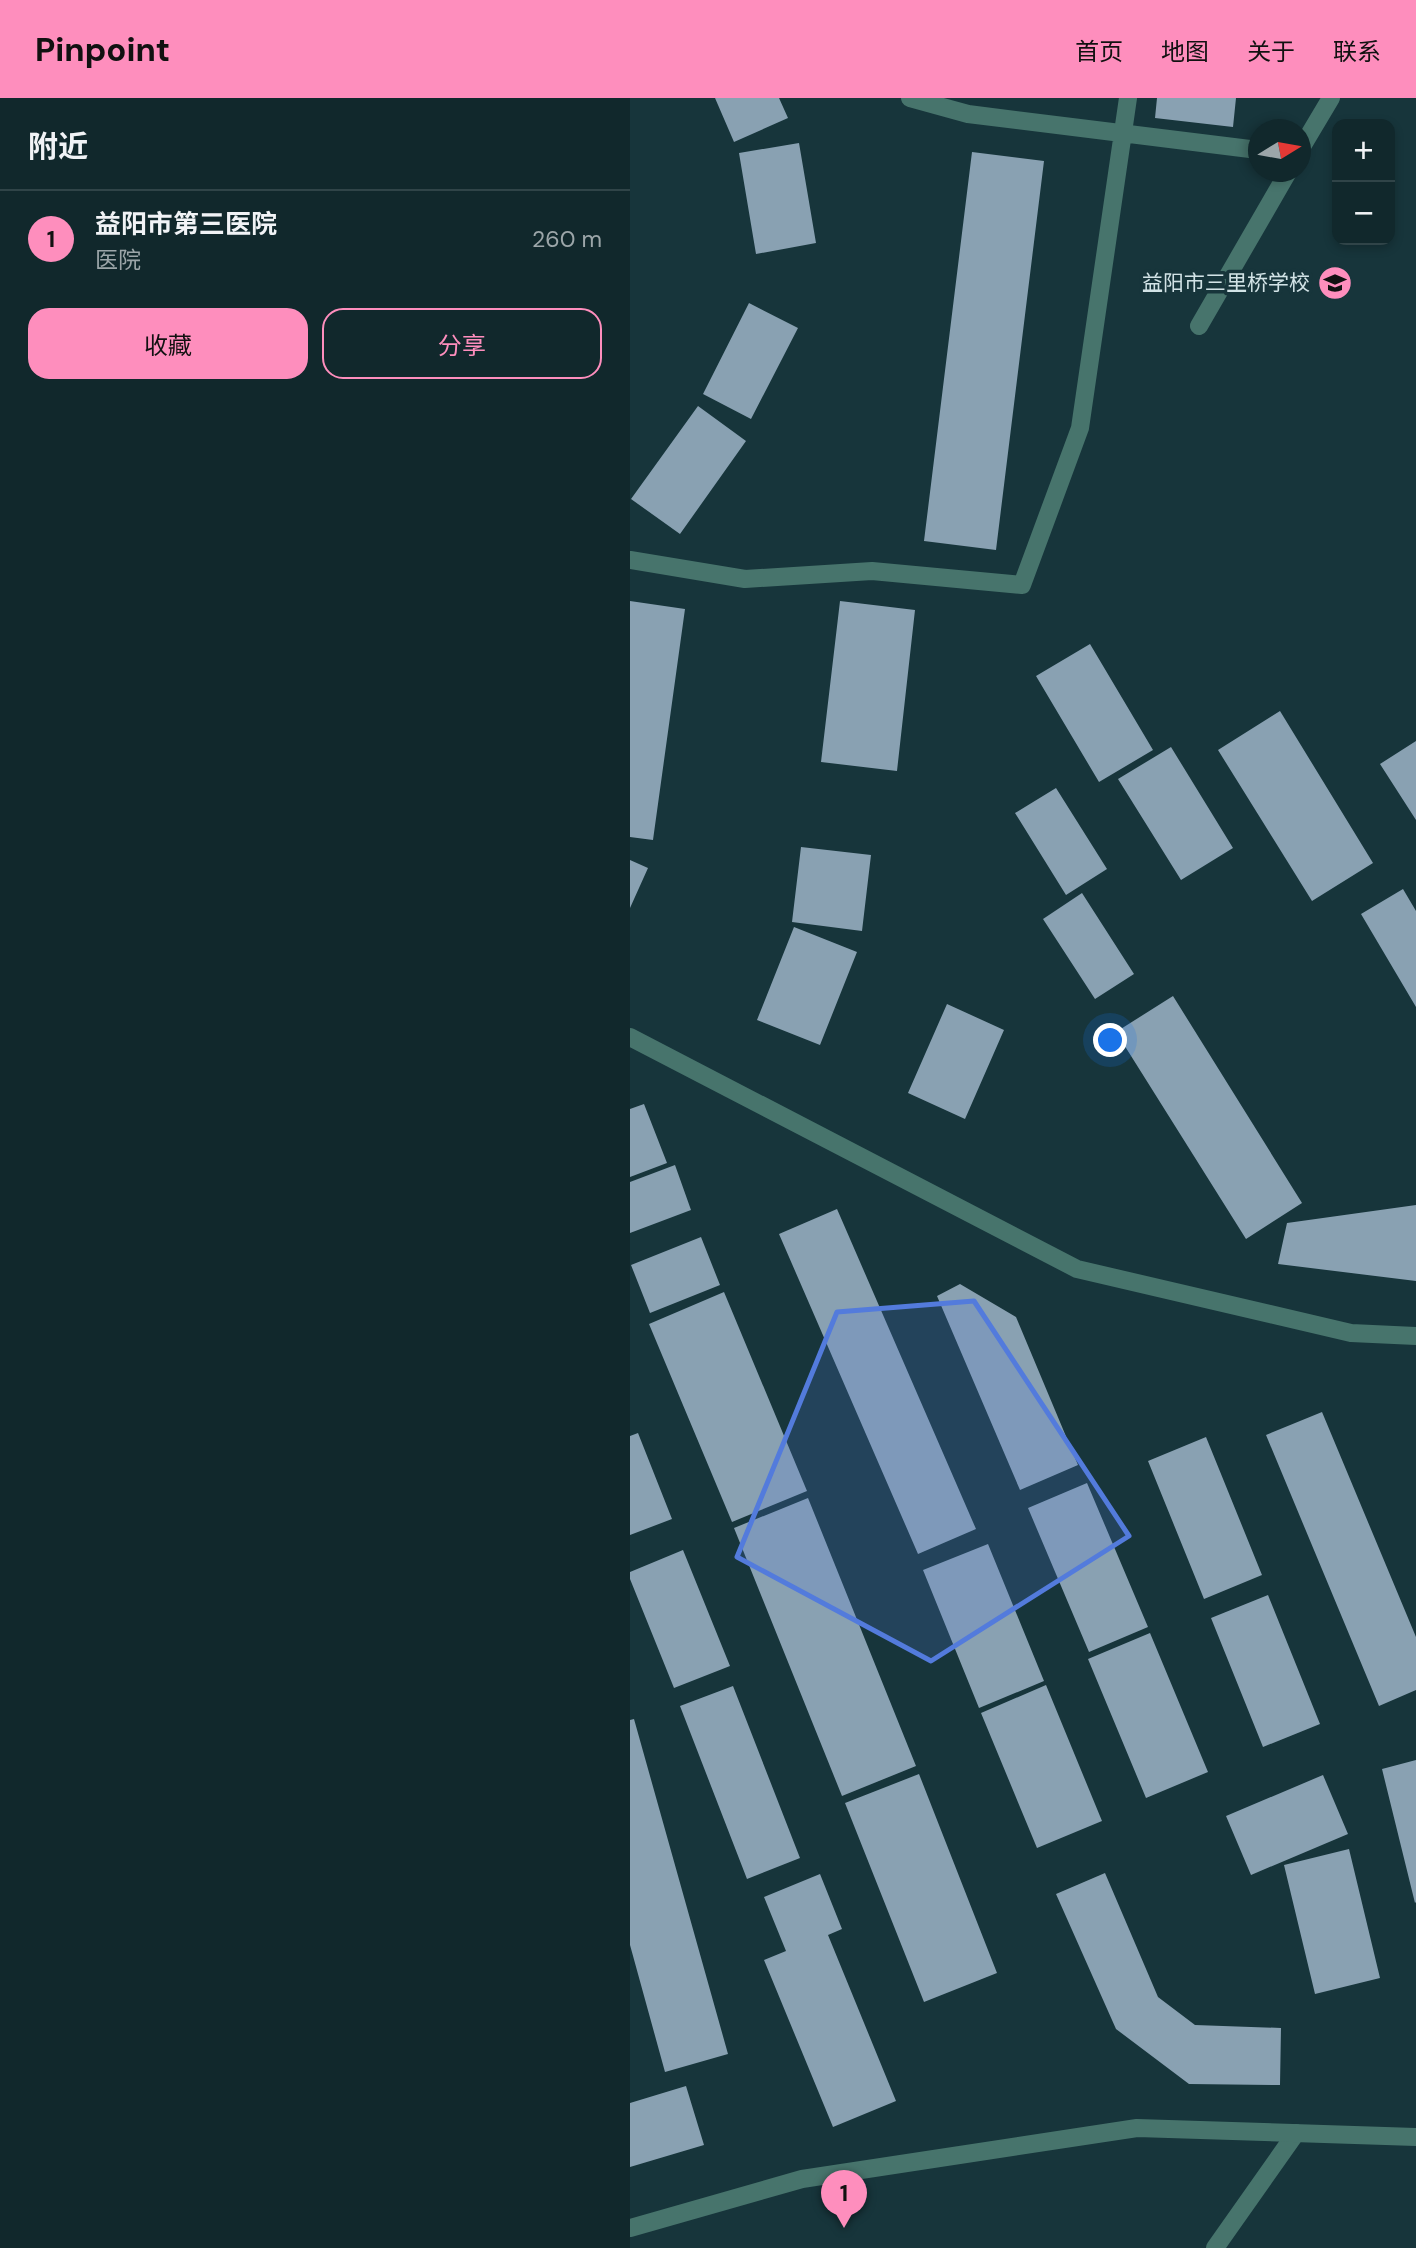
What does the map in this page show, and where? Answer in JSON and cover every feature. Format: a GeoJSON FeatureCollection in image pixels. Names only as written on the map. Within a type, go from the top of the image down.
{"type":"FeatureCollection","features":[{"type":"Feature","properties":{"kind":"street"},"geometry":{"type":"LineString","coordinates":[[910,98],[968,114],[1248,149]]}},
{"type":"Feature","properties":{"kind":"street"},"geometry":{"type":"LineString","coordinates":[[630,560],[745,579],[872,571],[1023,585],[1080,428],[1128,98]]}},
{"type":"Feature","properties":{"kind":"street"},"geometry":{"type":"LineString","coordinates":[[1311,132],[1331,98]]}},
{"type":"Feature","properties":{"kind":"street"},"geometry":{"type":"LineString","coordinates":[[1199,326],[1282,182]]}},
{"type":"Feature","properties":{"kind":"street"},"geometry":{"type":"LineString","coordinates":[[630,1037],[1077,1269],[1351,1333],[1416,1336]]}},
{"type":"Feature","properties":{"kind":"street"},"geometry":{"type":"LineString","coordinates":[[630,2228],[802,2179],[1137,2128],[1416,2137]]}},
{"type":"Feature","properties":{"kind":"street"},"geometry":{"type":"LineString","coordinates":[[1215,2248],[1296,2133]]}},
{"type":"Feature","properties":{"kind":"highlighted area"},"geometry":{"type":"Polygon","coordinates":[[[974,1301],[1129,1536],[931,1661],[737,1557],[837,1312],[974,1301]]]}},
{"type":"Feature","properties":{"kind":"building"},"geometry":{"type":"Polygon","coordinates":[[[715,98],[779,98],[788,118],[734,142],[715,98]]]}},
{"type":"Feature","properties":{"kind":"building"},"geometry":{"type":"Polygon","coordinates":[[[1157,98],[1236,98],[1233,127],[1155,118],[1157,98]]]}},
{"type":"Feature","properties":{"kind":"building"},"geometry":{"type":"Polygon","coordinates":[[[799,143],[816,243],[756,254],[739,153],[799,143]]]}},
{"type":"Feature","properties":{"kind":"building"},"geometry":{"type":"Polygon","coordinates":[[[972,152],[1044,161],[996,550],[924,541],[972,152]]]}},
{"type":"Feature","properties":{"kind":"building"},"geometry":{"type":"Polygon","coordinates":[[[749,303],[798,328],[751,419],[703,394],[749,303]]]}},
{"type":"Feature","properties":{"kind":"building"},"geometry":{"type":"Polygon","coordinates":[[[698,406],[746,441],[680,534],[631,499],[698,406]]]}},
{"type":"Feature","properties":{"kind":"building"},"geometry":{"type":"Polygon","coordinates":[[[630,601],[685,609],[653,840],[630,837],[630,601]]]}},
{"type":"Feature","properties":{"kind":"building"},"geometry":{"type":"Polygon","coordinates":[[[840,601],[915,610],[897,771],[821,762],[840,601]]]}},
{"type":"Feature","properties":{"kind":"building"},"geometry":{"type":"Polygon","coordinates":[[[1090,644],[1153,750],[1099,782],[1036,676],[1090,644]]]}},
{"type":"Feature","properties":{"kind":"building"},"geometry":{"type":"Polygon","coordinates":[[[1280,711],[1373,863],[1312,901],[1218,750],[1280,711]]]}},
{"type":"Feature","properties":{"kind":"building"},"geometry":{"type":"Polygon","coordinates":[[[1416,741],[1416,820],[1380,764],[1416,741]]]}},
{"type":"Feature","properties":{"kind":"building"},"geometry":{"type":"Polygon","coordinates":[[[1171,747],[1233,848],[1181,880],[1118,779],[1171,747]]]}},
{"type":"Feature","properties":{"kind":"building"},"geometry":{"type":"Polygon","coordinates":[[[1056,788],[1107,869],[1066,895],[1015,813],[1056,788]]]}},
{"type":"Feature","properties":{"kind":"building"},"geometry":{"type":"Polygon","coordinates":[[[801,847],[871,855],[862,931],[792,922],[801,847]]]}},
{"type":"Feature","properties":{"kind":"building"},"geometry":{"type":"Polygon","coordinates":[[[630,860],[648,868],[630,908],[630,860]]]}},
{"type":"Feature","properties":{"kind":"building"},"geometry":{"type":"Polygon","coordinates":[[[1403,889],[1416,911],[1416,1007],[1361,914],[1403,889]]]}},
{"type":"Feature","properties":{"kind":"building"},"geometry":{"type":"Polygon","coordinates":[[[1082,893],[1134,974],[1095,999],[1043,919],[1082,893]]]}},
{"type":"Feature","properties":{"kind":"building"},"geometry":{"type":"Polygon","coordinates":[[[794,927],[857,952],[820,1045],[757,1020],[794,927]]]}},
{"type":"Feature","properties":{"kind":"building"},"geometry":{"type":"Polygon","coordinates":[[[1173,996],[1302,1203],[1246,1239],[1116,1032],[1173,996]]]}},
{"type":"Feature","properties":{"kind":"building"},"geometry":{"type":"Polygon","coordinates":[[[947,1004],[1004,1030],[965,1119],[908,1093],[947,1004]]]}},
{"type":"Feature","properties":{"kind":"building"},"geometry":{"type":"Polygon","coordinates":[[[644,1104],[667,1163],[630,1177],[630,1109],[644,1104]]]}},
{"type":"Feature","properties":{"kind":"building"},"geometry":{"type":"Polygon","coordinates":[[[675,1165],[691,1210],[630,1233],[630,1182],[675,1165]]]}},
{"type":"Feature","properties":{"kind":"building"},"geometry":{"type":"Polygon","coordinates":[[[1416,1205],[1416,1281],[1278,1264],[1287,1223],[1416,1205]]]}},
{"type":"Feature","properties":{"kind":"building"},"geometry":{"type":"Polygon","coordinates":[[[837,1209],[976,1529],[918,1554],[779,1234],[837,1209]]]}},
{"type":"Feature","properties":{"kind":"building"},"geometry":{"type":"Polygon","coordinates":[[[701,1237],[720,1285],[650,1313],[631,1265],[701,1237]]]}},
{"type":"Feature","properties":{"kind":"building"},"geometry":{"type":"Polygon","coordinates":[[[960,1284],[1016,1317],[1078,1465],[1020,1490],[937,1296],[960,1284]]]}},
{"type":"Feature","properties":{"kind":"building"},"geometry":{"type":"Polygon","coordinates":[[[724,1292],[807,1491],[732,1522],[649,1324],[724,1292]]]}},
{"type":"Feature","properties":{"kind":"building"},"geometry":{"type":"Polygon","coordinates":[[[1322,1412],[1416,1637],[1416,1690],[1379,1706],[1266,1435],[1322,1412]]]}},
{"type":"Feature","properties":{"kind":"building"},"geometry":{"type":"Polygon","coordinates":[[[638,1433],[672,1519],[630,1535],[630,1436],[638,1433]]]}},
{"type":"Feature","properties":{"kind":"building"},"geometry":{"type":"Polygon","coordinates":[[[1206,1437],[1262,1575],[1204,1599],[1148,1461],[1206,1437]]]}},
{"type":"Feature","properties":{"kind":"building"},"geometry":{"type":"Polygon","coordinates":[[[1087,1483],[1148,1627],[1089,1652],[1028,1508],[1087,1483]]]}},
{"type":"Feature","properties":{"kind":"building"},"geometry":{"type":"Polygon","coordinates":[[[808,1498],[916,1766],[842,1796],[734,1528],[808,1498]]]}},
{"type":"Feature","properties":{"kind":"building"},"geometry":{"type":"Polygon","coordinates":[[[988,1544],[1044,1681],[979,1708],[923,1570],[988,1544]]]}},
{"type":"Feature","properties":{"kind":"building"},"geometry":{"type":"Polygon","coordinates":[[[683,1550],[730,1666],[674,1688],[630,1579],[630,1572],[683,1550]]]}},
{"type":"Feature","properties":{"kind":"building"},"geometry":{"type":"Polygon","coordinates":[[[1268,1595],[1320,1724],[1263,1747],[1211,1618],[1268,1595]]]}},
{"type":"Feature","properties":{"kind":"building"},"geometry":{"type":"Polygon","coordinates":[[[1150,1633],[1208,1772],[1146,1798],[1088,1659],[1150,1633]]]}},
{"type":"Feature","properties":{"kind":"building"},"geometry":{"type":"Polygon","coordinates":[[[1046,1685],[1102,1821],[1037,1848],[981,1713],[1046,1685]]]}},
{"type":"Feature","properties":{"kind":"building"},"geometry":{"type":"Polygon","coordinates":[[[733,1686],[800,1858],[747,1879],[680,1706],[733,1686]]]}},
{"type":"Feature","properties":{"kind":"building"},"geometry":{"type":"Polygon","coordinates":[[[634,1719],[728,2054],[665,2072],[630,1945],[630,1720],[634,1719]]]}},
{"type":"Feature","properties":{"kind":"building"},"geometry":{"type":"Polygon","coordinates":[[[1416,1760],[1416,1902],[1415,1903],[1382,1769],[1416,1760]]]}},
{"type":"Feature","properties":{"kind":"building"},"geometry":{"type":"Polygon","coordinates":[[[919,1774],[997,1973],[924,2002],[845,1803],[919,1774]]]}},
{"type":"Feature","properties":{"kind":"building"},"geometry":{"type":"Polygon","coordinates":[[[1323,1775],[1348,1834],[1251,1875],[1226,1816],[1323,1775]]]}},
{"type":"Feature","properties":{"kind":"building"},"geometry":{"type":"Polygon","coordinates":[[[1349,1849],[1380,1978],[1315,1994],[1284,1865],[1349,1849]]]}},
{"type":"Feature","properties":{"kind":"building"},"geometry":{"type":"Polygon","coordinates":[[[1105,1873],[1158,1997],[1195,2025],[1281,2028],[1280,2085],[1189,2084],[1116,2029],[1056,1894],[1105,1873]]]}},
{"type":"Feature","properties":{"kind":"building"},"geometry":{"type":"Polygon","coordinates":[[[820,1874],[842,1929],[828,1935],[896,2101],[833,2127],[764,1960],[786,1951],[764,1897],[820,1874]]]}},
{"type":"Feature","properties":{"kind":"building"},"geometry":{"type":"Polygon","coordinates":[[[686,2086],[704,2145],[630,2167],[630,2103],[686,2086]]]}},
{"type":"Feature","properties":{"kind":"place","name":"益阳市三里桥学校"},"geometry":{"type":"Point","coordinates":[1335,283]}},
{"type":"Feature","properties":{"kind":"place","name":"益阳市第三医院"},"geometry":{"type":"Point","coordinates":[844,2228]}}]}
